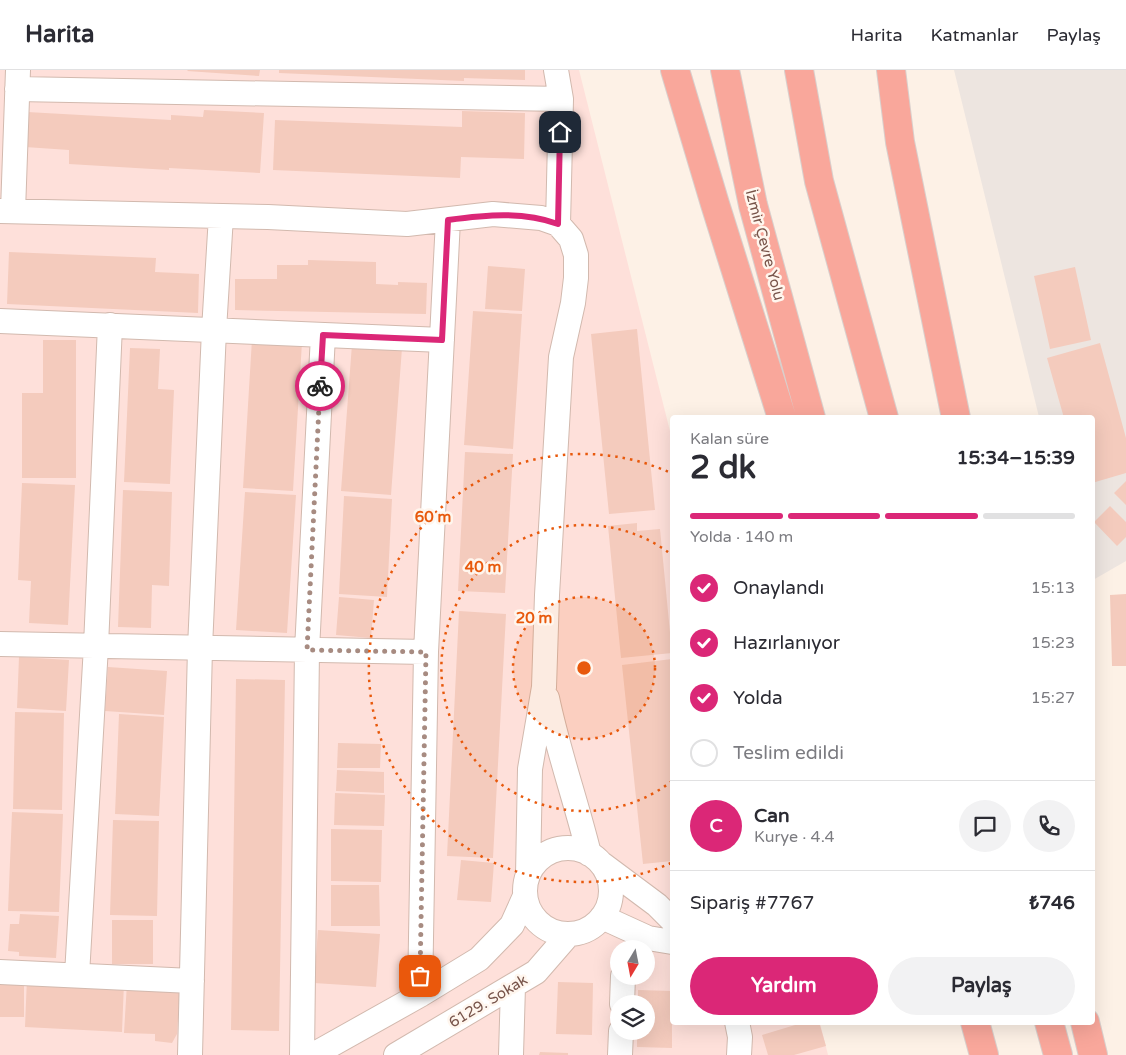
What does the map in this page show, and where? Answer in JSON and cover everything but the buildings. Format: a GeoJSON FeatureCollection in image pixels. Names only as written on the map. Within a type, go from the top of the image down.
{"type":"FeatureCollection","features":[{"type":"Feature","properties":{"kind":"highway"},"geometry":{"type":"LineString","coordinates":[[675,70],[781,415]]}},
{"type":"Feature","properties":{"kind":"highway","name":"İzmir Çevre Yolu"},"geometry":{"type":"LineString","coordinates":[[725,70],[753,205],[810,415]]}},
{"type":"Feature","properties":{"kind":"highway"},"geometry":{"type":"LineString","coordinates":[[799,70],[819,181],[883,415]]}},
{"type":"Feature","properties":{"kind":"highway"},"geometry":{"type":"LineString","coordinates":[[891,70],[900,142],[955,415]]}},
{"type":"Feature","properties":{"kind":"highway"},"geometry":{"type":"LineString","coordinates":[[976,1025],[984,1055]]}},
{"type":"Feature","properties":{"kind":"highway"},"geometry":{"type":"LineString","coordinates":[[1051,1025],[1058,1055]]}},
{"type":"Feature","properties":{"kind":"highway"},"geometry":{"type":"LineString","coordinates":[[1086,1025],[1093,1055]]}},
{"type":"Feature","properties":{"kind":"street"},"geometry":{"type":"LineString","coordinates":[[556,70],[561,99],[558,224]]}},
{"type":"Feature","properties":{"kind":"street"},"geometry":{"type":"LineString","coordinates":[[544,686],[555,737],[595,859],[609,878],[611,892],[609,905],[602,917],[593,926],[582,932],[569,934],[556,932],[540,923],[529,908],[527,886],[530,769],[544,686],[547,595],[561,357],[573,303],[576,278],[576,255],[571,239],[558,224],[541,218],[493,214],[407,224],[221,216],[6,211],[18,80],[561,99]]}},
{"type":"Feature","properties":{"kind":"street"},"geometry":{"type":"LineString","coordinates":[[190,1055],[200,648],[221,216]]}},
{"type":"Feature","properties":{"kind":"street"},"geometry":{"type":"LineString","coordinates":[[420,995],[426,652],[448,220]]}},
{"type":"Feature","properties":{"kind":"street"},"geometry":{"type":"LineString","coordinates":[[0,321],[442,340]]}},
{"type":"Feature","properties":{"kind":"street"},"geometry":{"type":"LineString","coordinates":[[77,975],[96,646],[110,326]]}},
{"type":"Feature","properties":{"kind":"street"},"geometry":{"type":"LineString","coordinates":[[302,1055],[307,650],[323,335]]}},
{"type":"Feature","properties":{"kind":"street"},"geometry":{"type":"LineString","coordinates":[[0,644],[426,652]]}},
{"type":"Feature","properties":{"kind":"street"},"geometry":{"type":"LineString","coordinates":[[312,1055],[479,960],[512,925],[536,862],[547,854],[561,849],[576,849],[595,859],[657,905],[670,918]]}},
{"type":"Feature","properties":{"kind":"street"},"geometry":{"type":"LineString","coordinates":[[602,917],[625,938],[648,938],[670,942]]}},
{"type":"Feature","properties":{"kind":"street","name":"6129. Sokak"},"geometry":{"type":"LineString","coordinates":[[405,1052],[536,972],[569,934]]}},
{"type":"Feature","properties":{"kind":"street"},"geometry":{"type":"LineString","coordinates":[[0,972],[192,981]]}},
{"type":"Feature","properties":{"kind":"street"},"geometry":{"type":"LineString","coordinates":[[511,1055],[513,986]]}},
{"type":"Feature","properties":{"kind":"street"},"geometry":{"type":"LineString","coordinates":[[738,1025],[740,1037],[739,1055]]}},
{"type":"Feature","properties":{"kind":"street"},"geometry":{"type":"LineString","coordinates":[[620,1055],[621,1040]]}},
{"type":"Feature","properties":{"kind":"shaded area"},"geometry":{"type":"Polygon","coordinates":[[[0,70],[579,70],[670,431],[670,1025],[820,1025],[828,1055],[0,1055],[0,70]]]}},
{"type":"Feature","properties":{"kind":"shaded area"},"geometry":{"type":"Polygon","coordinates":[[[954,70],[1126,70],[1126,561],[1095,579],[1095,415],[1039,415],[954,70]]]}},
{"type":"Feature","properties":{"kind":"way so far"},"geometry":{"type":"LineString","coordinates":[[320,386],[307,650],[426,652],[420,976]]}},
{"type":"Feature","properties":{"kind":"route"},"geometry":{"type":"LineString","coordinates":[[320,386],[323,335],[442,340],[448,220],[493,214],[541,218],[558,224],[560,132]]}}]}
